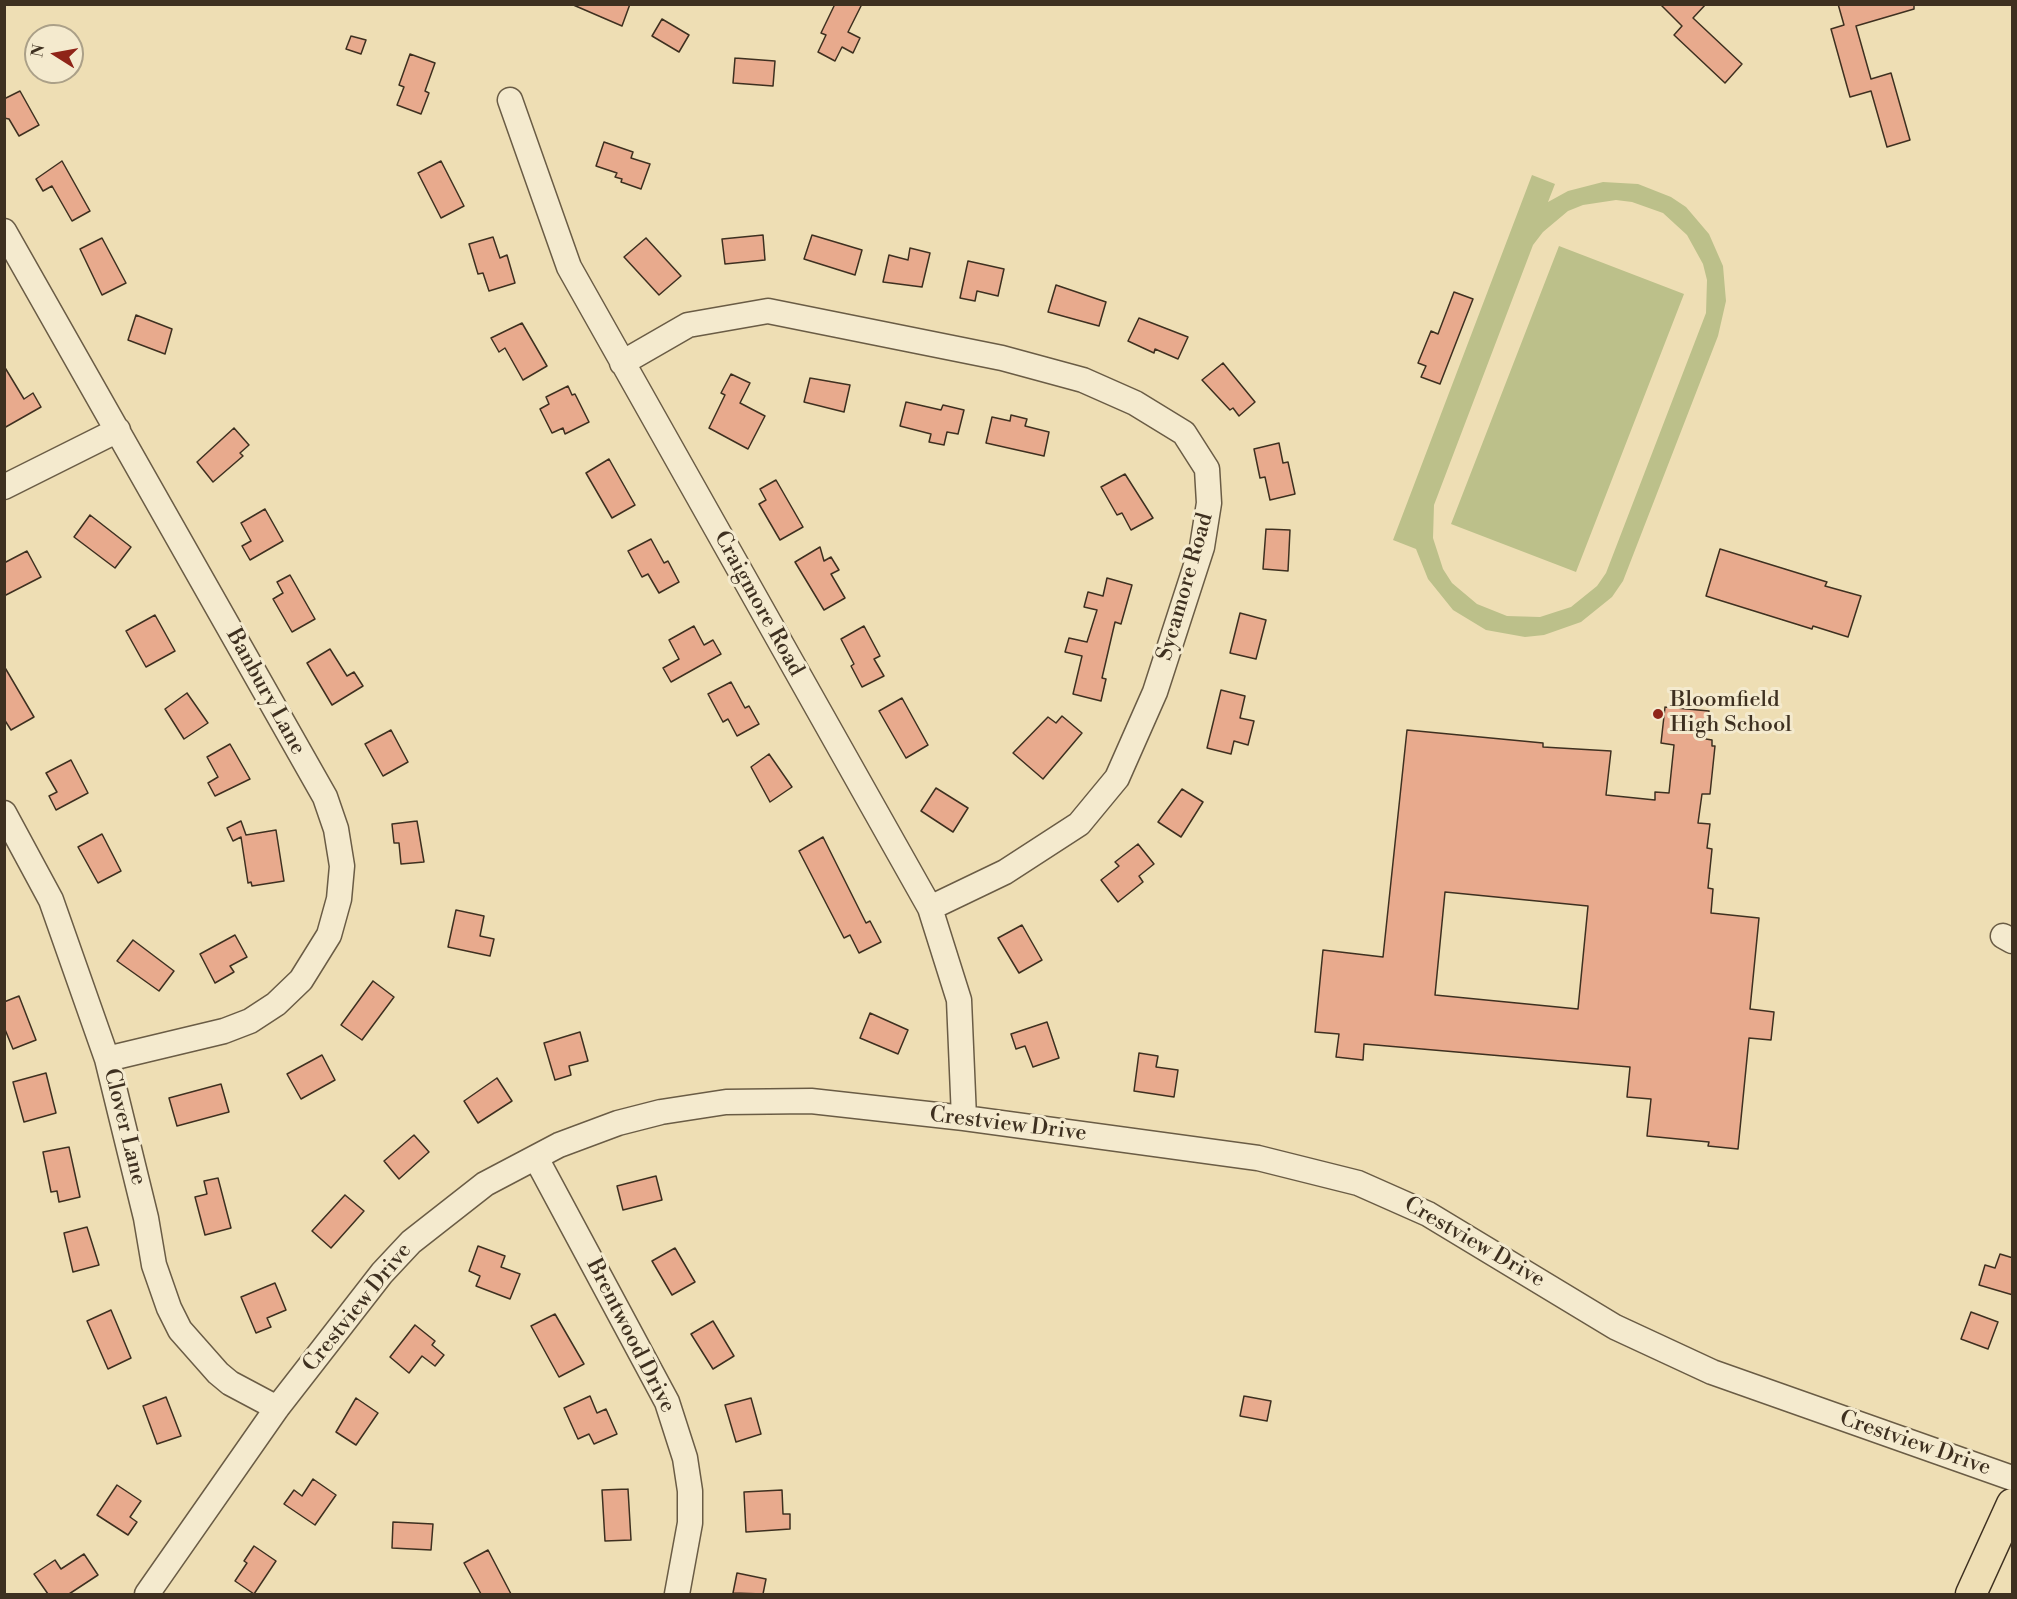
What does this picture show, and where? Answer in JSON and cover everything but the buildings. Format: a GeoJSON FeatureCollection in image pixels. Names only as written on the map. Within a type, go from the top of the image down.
{"type":"FeatureCollection","features":[{"type":"Feature","properties":{"kind":"main road"},"geometry":{"type":"LineString","coordinates":[[1971,1594],[2013,1504]]}},
{"type":"Feature","properties":{"kind":"street","name":"Craigmore Road"},"geometry":{"type":"LineString","coordinates":[[510,100],[569,267],[930,908],[959,1000],[964,1118]]}},
{"type":"Feature","properties":{"kind":"street","name":"Banbury Lane"},"geometry":{"type":"LineString","coordinates":[[4,231],[325,797],[336,829],[342,866],[339,899],[329,934],[301,980],[276,1004],[250,1021],[224,1031],[107,1059]]}},
{"type":"Feature","properties":{"kind":"street","name":"Sycamore Road"},"geometry":{"type":"LineString","coordinates":[[622,363],[688,326],[768,311],[991,355],[1083,380],[1135,403],[1184,433],[1207,469],[1209,503],[1202,547],[1155,692],[1117,778],[1079,824],[1005,872],[930,908]]}},
{"type":"Feature","properties":{"kind":"street"},"geometry":{"type":"LineString","coordinates":[[4,487],[118,430]]}},
{"type":"Feature","properties":{"kind":"street","name":"Clover Lane"},"geometry":{"type":"LineString","coordinates":[[4,813],[51,900],[107,1059],[146,1218],[154,1265],[169,1308],[180,1330],[218,1373],[230,1383],[277,1408]]}},
{"type":"Feature","properties":{"kind":"street","name":"Crestview Drive"},"geometry":{"type":"LineString","coordinates":[[147,1594],[277,1408],[382,1273],[411,1242],[485,1184],[559,1145],[618,1123],[661,1112],[726,1102],[811,1101],[964,1118],[1258,1158],[1358,1184],[1428,1214],[1616,1328],[1712,1372],[2013,1478]]}},
{"type":"Feature","properties":{"kind":"street","name":"Brentwood Drive"},"geometry":{"type":"LineString","coordinates":[[536,1158],[667,1402],[682,1447],[690,1491],[690,1523],[677,1594]]}},
{"type":"Feature","properties":{"kind":"green space"},"geometry":{"type":"Polygon","coordinates":[[[1532,175],[1555,184],[1548,202],[1568,191],[1603,182],[1638,184],[1671,197],[1686,207],[1709,234],[1723,266],[1726,301],[1718,336],[1623,581],[1612,597],[1581,622],[1544,635],[1525,637],[1486,630],[1453,610],[1428,579],[1416,549],[1393,540],[1532,175]],[[1616,200],[1583,205],[1568,211],[1543,232],[1533,245],[1434,505],[1433,538],[1443,569],[1452,583],[1477,604],[1507,616],[1540,617],[1571,607],[1597,586],[1606,573],[1706,313],[1707,280],[1703,264],[1687,235],[1663,213],[1632,202],[1616,200]]]}},
{"type":"Feature","properties":{"kind":"green space"},"geometry":{"type":"Polygon","coordinates":[[[1559,246],[1684,294],[1576,572],[1451,524],[1559,246]]]}},
{"type":"Feature","properties":{"kind":"place","name":"Bloomfield High School"},"geometry":{"type":"Point","coordinates":[1658,714]}}]}
